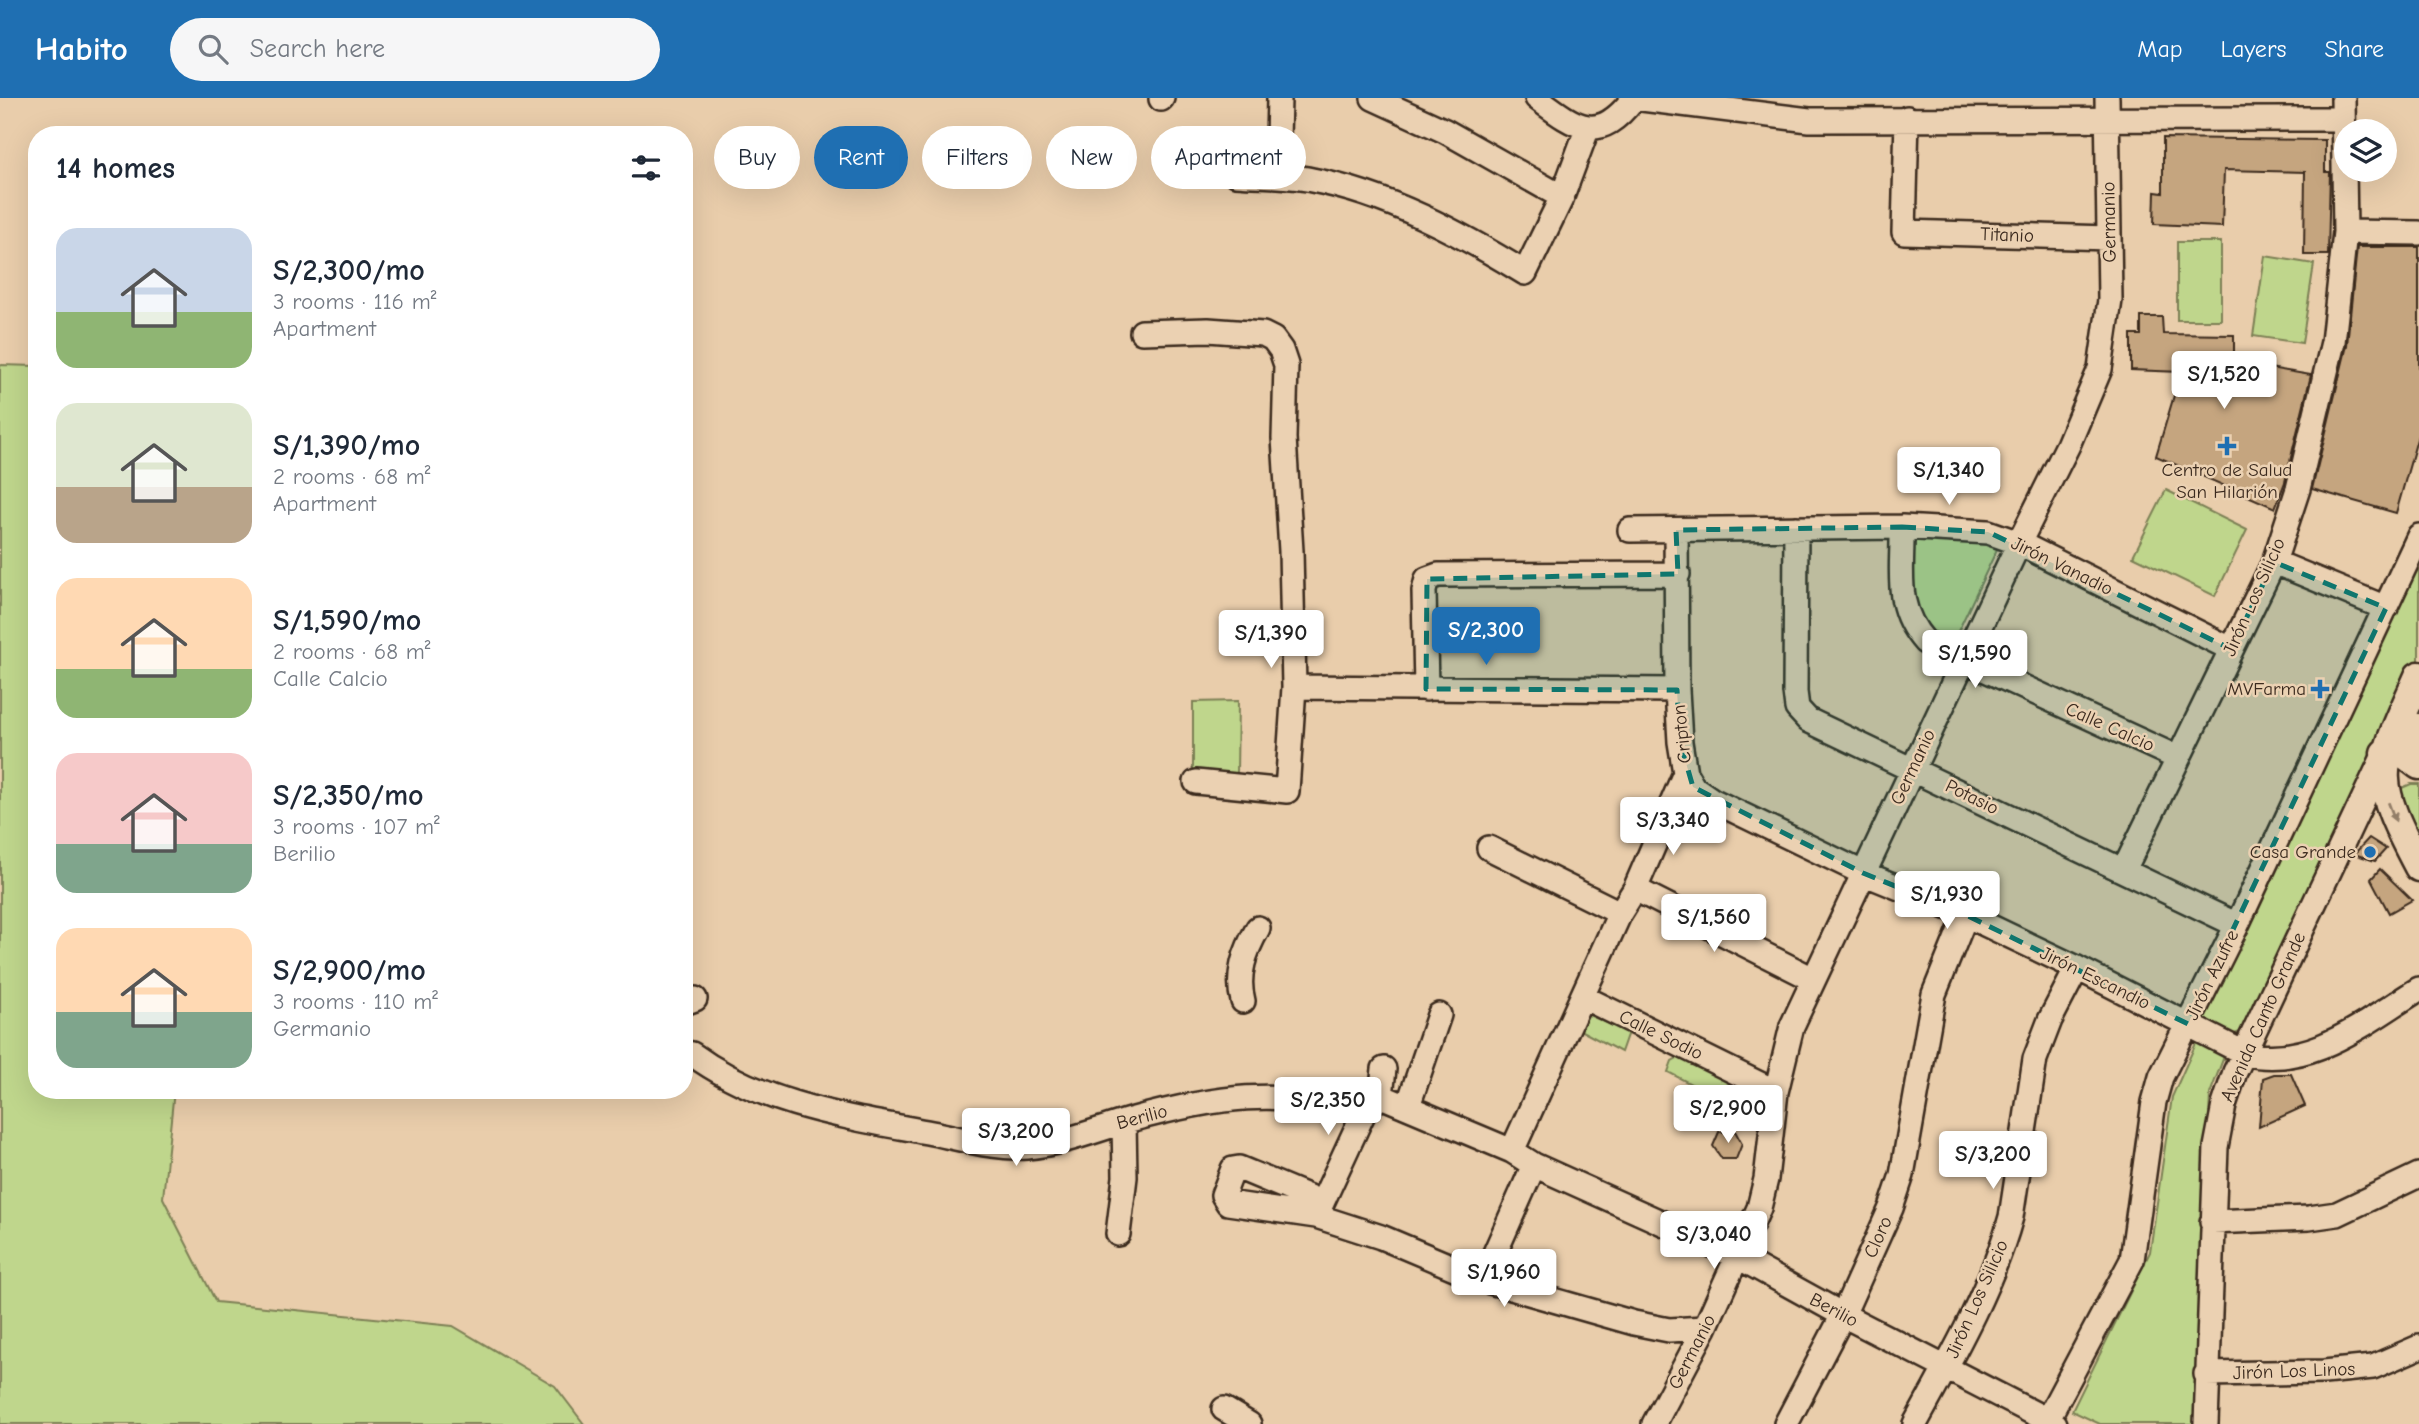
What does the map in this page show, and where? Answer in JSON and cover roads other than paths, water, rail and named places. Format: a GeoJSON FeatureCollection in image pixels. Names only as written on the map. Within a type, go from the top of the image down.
{"type":"FeatureCollection","features":[{"type":"Feature","properties":{"kind":"main road"},"geometry":{"type":"LineString","coordinates":[[2419,676],[2385,753],[2383,777],[2391,812],[2419,867]]}},
{"type":"Feature","properties":{"kind":"main road"},"geometry":{"type":"LineString","coordinates":[[2416,762],[2415,738],[2419,729]]}},
{"type":"Feature","properties":{"kind":"main road"},"geometry":{"type":"LineString","coordinates":[[2385,753],[2402,752],[2416,762]]}},
{"type":"Feature","properties":{"kind":"street"},"geometry":{"type":"LineString","coordinates":[[1278,126],[1279,98]]}},
{"type":"Feature","properties":{"kind":"street"},"geometry":{"type":"LineString","coordinates":[[1373,98],[1446,131],[1562,197]]}},
{"type":"Feature","properties":{"kind":"street"},"geometry":{"type":"LineString","coordinates":[[1538,98],[1573,124],[1588,128],[1604,125],[1620,116],[1634,98],[1738,104],[1809,120],[2107,109],[2343,109]]}},
{"type":"Feature","properties":{"kind":"street","name":"Germanio"},"geometry":{"type":"LineString","coordinates":[[1654,1424],[1705,1328],[1759,1208],[1766,1179],[1776,1092],[1792,1026],[1912,768],[2068,445],[2100,369],[2110,300],[2107,109]]}},
{"type":"Feature","properties":{"kind":"street","name":"Jirón Los Silicio"},"geometry":{"type":"LineString","coordinates":[[2124,870],[2274,562],[2307,456],[2327,369],[2344,232],[2343,109]]}},
{"type":"Feature","properties":{"kind":"street","name":"Titanio"},"geometry":{"type":"LineString","coordinates":[[1907,118],[1904,232],[2109,238]]}},
{"type":"Feature","properties":{"kind":"street"},"geometry":{"type":"LineString","coordinates":[[1306,179],[1346,188],[1444,227],[1525,273],[1562,197],[1588,128]]}},
{"type":"Feature","properties":{"kind":"street"},"geometry":{"type":"LineString","coordinates":[[2344,232],[2419,233]]}},
{"type":"Feature","properties":{"kind":"street"},"geometry":{"type":"LineString","coordinates":[[1142,331],[1208,330],[1263,334],[1273,339],[1281,350],[1286,365],[1284,438],[1291,551],[1293,687],[1287,791],[1196,782]]}},
{"type":"Feature","properties":{"kind":"street","name":"Jirón Vanadio"},"geometry":{"type":"LineString","coordinates":[[1630,530],[1902,527],[1988,531],[2019,543],[2231,649]]}},
{"type":"Feature","properties":{"kind":"street","name":"Calle Calcio"},"geometry":{"type":"LineString","coordinates":[[1902,527],[1903,609],[1909,625],[1925,642],[2178,758]]}},
{"type":"Feature","properties":{"kind":"street","name":"Potasio"},"geometry":{"type":"LineString","coordinates":[[1796,528],[1795,692],[1797,708],[1808,720],[2237,925]]}},
{"type":"Feature","properties":{"kind":"street","name":"Cripton"},"geometry":{"type":"LineString","coordinates":[[1512,1152],[1620,913],[1635,889],[1685,773],[1680,742],[1678,690],[1676,530]]}},
{"type":"Feature","properties":{"kind":"street","name":"Jirón Azufre"},"geometry":{"type":"LineString","coordinates":[[2049,1423],[2132,1259],[2154,1102],[2161,1077],[2237,925],[2419,536]]}},
{"type":"Feature","properties":{"kind":"street"},"geometry":{"type":"LineString","coordinates":[[2274,562],[2386,608]]}},
{"type":"Feature","properties":{"kind":"street"},"geometry":{"type":"LineString","coordinates":[[1426,689],[1424,591],[1427,579],[1438,575],[1678,573]]}},
{"type":"Feature","properties":{"kind":"street"},"geometry":{"type":"LineString","coordinates":[[1293,687],[1678,690]]}},
{"type":"Feature","properties":{"kind":"street","name":"Avenida Canto Grande"},"geometry":{"type":"LineString","coordinates":[[2206,1424],[2216,1147],[2224,1105],[2244,1053],[2385,753]]}},
{"type":"Feature","properties":{"kind":"street","name":"Jirón Escandio"},"geometry":{"type":"LineString","coordinates":[[1685,773],[1693,787],[1712,800],[1863,873],[1966,915],[2244,1053],[2267,1059],[2296,1056],[2323,1047],[2419,989]]}},
{"type":"Feature","properties":{"kind":"street"},"geometry":{"type":"LineString","coordinates":[[1489,848],[1620,913]]}},
{"type":"Feature","properties":{"kind":"street"},"geometry":{"type":"LineString","coordinates":[[1635,889],[1813,979]]}},
{"type":"Feature","properties":{"kind":"street","name":"Cloro"},"geometry":{"type":"LineString","coordinates":[[1786,1424],[1843,1315],[1891,1208],[1902,1175],[1928,1016],[1934,994],[1966,915]]}},
{"type":"Feature","properties":{"kind":"street"},"geometry":{"type":"LineString","coordinates":[[1243,1001],[1240,988],[1241,968],[1258,928]]}},
{"type":"Feature","properties":{"kind":"street","name":"Jirón Los Silicio"},"geometry":{"type":"LineString","coordinates":[[1915,1424],[1945,1368],[2004,1242],[2011,1217],[2035,1059],[2050,1020],[2077,968]]}},
{"type":"Feature","properties":{"kind":"street","name":"Calle Sodio"},"geometry":{"type":"LineString","coordinates":[[1583,997],[1776,1092]]}},
{"type":"Feature","properties":{"kind":"street"},"geometry":{"type":"LineString","coordinates":[[1408,1106],[1439,1015]]}},
{"type":"Feature","properties":{"kind":"street","name":"Berilio"},"geometry":{"type":"LineString","coordinates":[[693,1055],[741,1086],[783,1103],[1002,1147],[1058,1142],[1199,1102],[1273,1095],[1408,1106],[1512,1152],[1534,1166],[1738,1257],[2049,1423]]}},
{"type":"Feature","properties":{"kind":"street"},"geometry":{"type":"LineString","coordinates":[[1384,1069],[1373,1103],[1319,1209],[1483,1280],[1634,1324],[1669,1329],[1705,1328]]}},
{"type":"Feature","properties":{"kind":"street"},"geometry":{"type":"LineString","coordinates":[[1118,1234],[1125,1177],[1124,1122]]}},
{"type":"Feature","properties":{"kind":"street"},"geometry":{"type":"LineString","coordinates":[[1483,1280],[1534,1166]]}},
{"type":"Feature","properties":{"kind":"street"},"geometry":{"type":"LineString","coordinates":[[2212,1222],[2309,1218],[2337,1214],[2419,1175]]}},
{"type":"Feature","properties":{"kind":"street","name":"Jirón Los Linos"},"geometry":{"type":"LineString","coordinates":[[2206,1374],[2324,1372],[2373,1367],[2419,1347]]}},
{"type":"Feature","properties":{"kind":"street"},"geometry":{"type":"LineString","coordinates":[[1224,1409],[1249,1424]]}},
{"type":"Feature","properties":{"kind":"place","name":"Centro de Salud San Hilarión"},"geometry":{"type":"Point","coordinates":[2227,446]}},
{"type":"Feature","properties":{"kind":"place","name":"MVFarma"},"geometry":{"type":"Point","coordinates":[2320,689]}},
{"type":"Feature","properties":{"kind":"place","name":"Casa Grande"},"geometry":{"type":"Point","coordinates":[2370,852]}}]}
